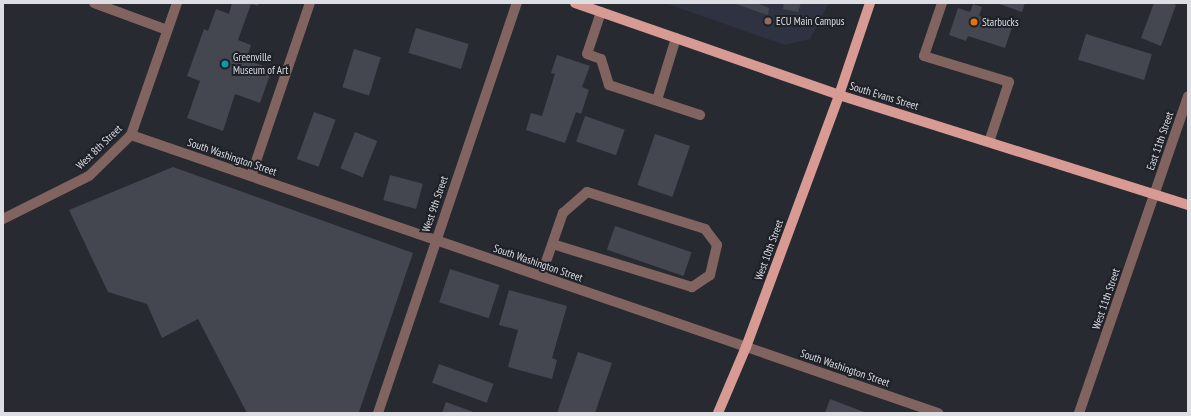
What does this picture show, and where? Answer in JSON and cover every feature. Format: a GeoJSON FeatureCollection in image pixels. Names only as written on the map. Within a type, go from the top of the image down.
{"type":"FeatureCollection","features":[{"type":"Feature","properties":{"kind":"main road","name":"South Evans Street"},"geometry":{"type":"LineString","coordinates":[[575,3],[839,95],[1155,193],[1188,205]]}},
{"type":"Feature","properties":{"kind":"main road","name":"West 10th Street"},"geometry":{"type":"LineString","coordinates":[[718,413],[746,347],[839,95],[870,3]]}},
{"type":"Feature","properties":{"kind":"street"},"geometry":{"type":"LineString","coordinates":[[94,3],[167,30]]}},
{"type":"Feature","properties":{"kind":"street","name":"West 8th Street"},"geometry":{"type":"LineString","coordinates":[[3,220],[89,176],[131,135],[177,3]]}},
{"type":"Feature","properties":{"kind":"street"},"geometry":{"type":"LineString","coordinates":[[251,176],[310,3]]}},
{"type":"Feature","properties":{"kind":"street","name":"West 9th Street"},"geometry":{"type":"LineString","coordinates":[[378,413],[435,240],[517,3]]}},
{"type":"Feature","properties":{"kind":"street"},"geometry":{"type":"LineString","coordinates":[[942,3],[924,56],[1009,82],[989,142]]}},
{"type":"Feature","properties":{"kind":"street"},"geometry":{"type":"LineString","coordinates":[[601,12],[587,54],[601,60],[609,85],[700,114]]}},
{"type":"Feature","properties":{"kind":"street"},"geometry":{"type":"LineString","coordinates":[[657,100],[676,38]]}},
{"type":"Feature","properties":{"kind":"street","name":"East 11th Street"},"geometry":{"type":"LineString","coordinates":[[1155,193],[1188,96]]}},
{"type":"Feature","properties":{"kind":"street","name":"South Washington Street"},"geometry":{"type":"LineString","coordinates":[[131,135],[938,413]]}},
{"type":"Feature","properties":{"kind":"street"},"geometry":{"type":"LineString","coordinates":[[541,276],[552,244],[563,214],[587,192],[705,229],[717,245],[710,275],[692,287],[552,244]]}},
{"type":"Feature","properties":{"kind":"street","name":"West 11th Street"},"geometry":{"type":"LineString","coordinates":[[1079,413],[1155,193]]}},
{"type":"Feature","properties":{"kind":"shaded area","name":"ECU Main Campus"},"geometry":{"type":"Polygon","coordinates":[[[665,3],[829,3],[810,39],[785,45],[665,3]]]}},
{"type":"Feature","properties":{"kind":"building","name":"Greenville Museum of Art"},"geometry":{"type":"Polygon","coordinates":[[[232,3],[259,3],[258,6],[251,4],[238,40],[251,45],[246,60],[272,69],[260,103],[235,94],[223,131],[187,118],[200,81],[187,76],[204,29],[208,31],[216,9],[229,14],[232,3]]]}},
{"type":"Feature","properties":{"kind":"building"},"geometry":{"type":"Polygon","coordinates":[[[733,3],[756,3],[769,8],[768,15],[733,3]]]}},
{"type":"Feature","properties":{"kind":"building"},"geometry":{"type":"Polygon","coordinates":[[[784,3],[801,3],[798,12],[783,9],[784,3]]]}},
{"type":"Feature","properties":{"kind":"building"},"geometry":{"type":"Polygon","coordinates":[[[996,3],[1025,3],[1022,12],[996,3]]]}},
{"type":"Feature","properties":{"kind":"building"},"geometry":{"type":"Polygon","coordinates":[[[1154,3],[1170,3],[1176,5],[1161,46],[1141,38],[1154,3]]]}},
{"type":"Feature","properties":{"kind":"building","name":"Starbucks"},"geometry":{"type":"Polygon","coordinates":[[[973,4],[982,7],[979,16],[1012,27],[1005,48],[968,36],[966,41],[949,35],[958,8],[970,12],[973,4]]]}},
{"type":"Feature","properties":{"kind":"building"},"geometry":{"type":"Polygon","coordinates":[[[416,28],[469,44],[461,69],[408,53],[416,28]]]}},
{"type":"Feature","properties":{"kind":"building"},"geometry":{"type":"Polygon","coordinates":[[[1086,34],[1152,54],[1144,80],[1078,60],[1086,34]]]}},
{"type":"Feature","properties":{"kind":"building"},"geometry":{"type":"Polygon","coordinates":[[[354,49],[381,57],[369,95],[342,87],[354,49]]]}},
{"type":"Feature","properties":{"kind":"building"},"geometry":{"type":"Polygon","coordinates":[[[557,55],[590,66],[582,87],[589,90],[581,114],[576,112],[565,143],[526,130],[531,113],[542,116],[555,74],[551,73],[557,55]]]}},
{"type":"Feature","properties":{"kind":"building"},"geometry":{"type":"Polygon","coordinates":[[[314,112],[336,120],[319,167],[297,159],[314,112]]]}},
{"type":"Feature","properties":{"kind":"building"},"geometry":{"type":"Polygon","coordinates":[[[585,116],[625,130],[616,155],[576,142],[585,116]]]}},
{"type":"Feature","properties":{"kind":"building"},"geometry":{"type":"Polygon","coordinates":[[[355,132],[377,141],[363,177],[340,168],[355,132]]]}},
{"type":"Feature","properties":{"kind":"building"},"geometry":{"type":"Polygon","coordinates":[[[655,134],[690,146],[672,197],[637,185],[655,134]]]}},
{"type":"Feature","properties":{"kind":"building"},"geometry":{"type":"Polygon","coordinates":[[[173,167],[413,253],[359,412],[247,413],[198,319],[162,338],[147,304],[108,292],[69,210],[173,167]]]}},
{"type":"Feature","properties":{"kind":"building"},"geometry":{"type":"Polygon","coordinates":[[[390,175],[423,184],[416,209],[383,200],[390,175]]]}},
{"type":"Feature","properties":{"kind":"building"},"geometry":{"type":"Polygon","coordinates":[[[615,226],[692,252],[683,276],[607,250],[615,226]]]}},
{"type":"Feature","properties":{"kind":"building"},"geometry":{"type":"Polygon","coordinates":[[[450,269],[499,285],[489,318],[439,302],[450,269]]]}},
{"type":"Feature","properties":{"kind":"building"},"geometry":{"type":"Polygon","coordinates":[[[509,290],[567,306],[552,358],[557,360],[552,379],[508,367],[518,330],[499,325],[509,290]]]}},
{"type":"Feature","properties":{"kind":"building"},"geometry":{"type":"Polygon","coordinates":[[[578,352],[612,363],[595,413],[557,413],[578,352]]]}},
{"type":"Feature","properties":{"kind":"building"},"geometry":{"type":"Polygon","coordinates":[[[439,364],[494,384],[487,403],[432,383],[439,364]]]}},
{"type":"Feature","properties":{"kind":"building"},"geometry":{"type":"Polygon","coordinates":[[[830,399],[867,413],[825,413],[830,399]]]}},
{"type":"Feature","properties":{"kind":"building"},"geometry":{"type":"Polygon","coordinates":[[[446,402],[476,413],[442,413],[446,402]]]}},
{"type":"Feature","properties":{"kind":"place","name":"ECU Main Campus"},"geometry":{"type":"Point","coordinates":[768,21]}},
{"type":"Feature","properties":{"kind":"place","name":"Starbucks"},"geometry":{"type":"Point","coordinates":[974,22]}},
{"type":"Feature","properties":{"kind":"place","name":"Greenville Museum of Art"},"geometry":{"type":"Point","coordinates":[225,64]}}]}
